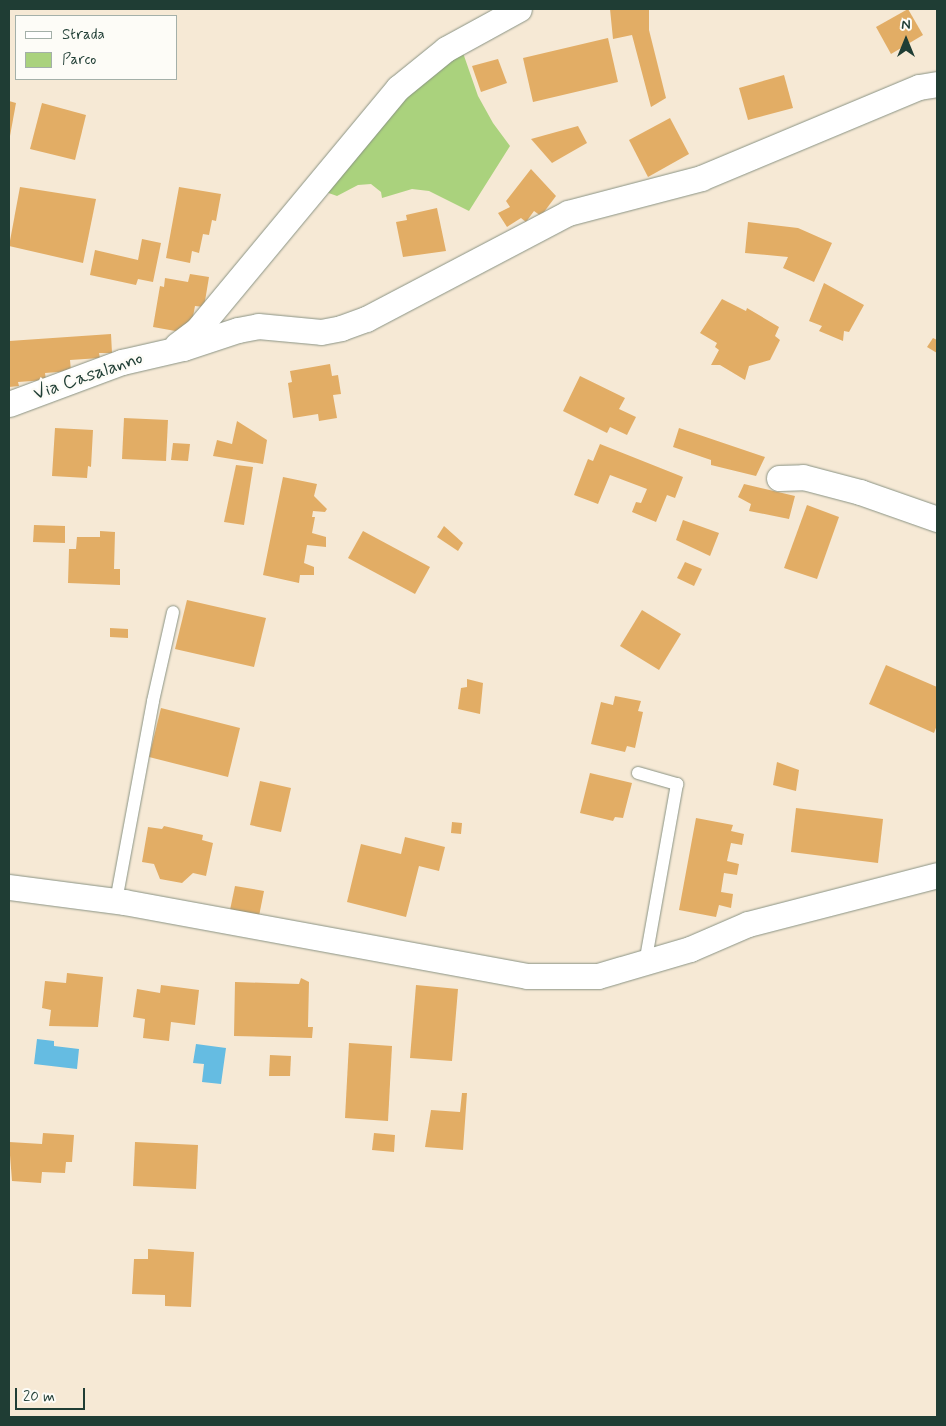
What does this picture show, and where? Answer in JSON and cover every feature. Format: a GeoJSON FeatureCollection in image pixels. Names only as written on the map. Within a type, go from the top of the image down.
{"type":"FeatureCollection","features":[{"type":"Feature","properties":{"kind":"street"},"geometry":{"type":"LineString","coordinates":[[168,350],[197,330],[398,88],[446,49],[518,9]]}},
{"type":"Feature","properties":{"kind":"street","name":"Via Casalanno"},"geometry":{"type":"LineString","coordinates":[[9,404],[122,362],[258,326],[321,332],[341,328],[374,315],[568,213],[701,178],[919,87],[937,84]]}},
{"type":"Feature","properties":{"kind":"street"},"geometry":{"type":"LineString","coordinates":[[779,478],[803,477],[860,492],[937,519]]}},
{"type":"Feature","properties":{"kind":"street"},"geometry":{"type":"LineString","coordinates":[[9,887],[116,901],[527,976],[598,976],[645,964],[748,924],[937,875]]}},
{"type":"Feature","properties":{"kind":"lane"},"geometry":{"type":"LineString","coordinates":[[116,901],[153,700],[174,612]]}},
{"type":"Feature","properties":{"kind":"lane"},"geometry":{"type":"LineString","coordinates":[[638,773],[677,784],[645,964]]}},
{"type":"Feature","properties":{"kind":"green space"},"geometry":{"type":"Polygon","coordinates":[[[462,50],[478,96],[493,123],[510,146],[469,211],[429,191],[412,189],[382,198],[381,192],[371,184],[358,185],[337,196],[323,191],[408,88],[462,50]]]}},
{"type":"Feature","properties":{"kind":"water"},"geometry":{"type":"Polygon","coordinates":[[[37,1039],[54,1041],[54,1046],[79,1049],[77,1069],[34,1064],[37,1039]]]}},
{"type":"Feature","properties":{"kind":"water"},"geometry":{"type":"Polygon","coordinates":[[[196,1044],[226,1048],[221,1084],[202,1082],[204,1064],[193,1063],[196,1044]]]}},
{"type":"Feature","properties":{"kind":"building"},"geometry":{"type":"Polygon","coordinates":[[[610,9],[649,9],[649,30],[666,98],[651,107],[632,35],[613,39],[610,9]]]}},
{"type":"Feature","properties":{"kind":"building"},"geometry":{"type":"Polygon","coordinates":[[[908,9],[923,35],[891,54],[876,27],[908,9]]]}},
{"type":"Feature","properties":{"kind":"building"},"geometry":{"type":"Polygon","coordinates":[[[608,38],[618,82],[533,102],[523,58],[608,38]]]}},
{"type":"Feature","properties":{"kind":"building"},"geometry":{"type":"Polygon","coordinates":[[[498,59],[507,83],[481,92],[472,66],[498,59]]]}},
{"type":"Feature","properties":{"kind":"building"},"geometry":{"type":"Polygon","coordinates":[[[784,75],[793,108],[748,120],[739,88],[784,75]]]}},
{"type":"Feature","properties":{"kind":"building"},"geometry":{"type":"Polygon","coordinates":[[[9,101],[16,103],[10,136],[9,136],[9,101]]]}},
{"type":"Feature","properties":{"kind":"building"},"geometry":{"type":"Polygon","coordinates":[[[42,103],[86,115],[75,160],[30,149],[42,103]]]}},
{"type":"Feature","properties":{"kind":"building"},"geometry":{"type":"Polygon","coordinates":[[[670,118],[689,154],[648,177],[629,140],[670,118]]]}},
{"type":"Feature","properties":{"kind":"building"},"geometry":{"type":"Polygon","coordinates":[[[578,126],[587,143],[552,163],[531,139],[578,126]]]}},
{"type":"Feature","properties":{"kind":"building"},"geometry":{"type":"Polygon","coordinates":[[[531,169],[556,196],[541,216],[534,211],[526,222],[521,218],[507,227],[498,213],[510,207],[506,201],[531,169]]]}},
{"type":"Feature","properties":{"kind":"building"},"geometry":{"type":"Polygon","coordinates":[[[20,187],[96,199],[83,263],[9,246],[20,187]]]}},
{"type":"Feature","properties":{"kind":"building"},"geometry":{"type":"Polygon","coordinates":[[[179,187],[221,194],[216,221],[212,220],[209,235],[203,234],[199,253],[192,251],[190,263],[166,258],[179,187]]]}},
{"type":"Feature","properties":{"kind":"building"},"geometry":{"type":"Polygon","coordinates":[[[437,208],[446,251],[403,257],[396,222],[407,220],[406,215],[437,208]]]}},
{"type":"Feature","properties":{"kind":"building"},"geometry":{"type":"Polygon","coordinates":[[[748,222],[798,228],[832,243],[814,282],[783,268],[788,257],[745,253],[748,222]]]}},
{"type":"Feature","properties":{"kind":"building"},"geometry":{"type":"Polygon","coordinates":[[[142,239],[161,243],[153,282],[138,279],[136,285],[90,275],[95,250],[138,260],[142,239]]]}},
{"type":"Feature","properties":{"kind":"building"},"geometry":{"type":"Polygon","coordinates":[[[190,274],[209,277],[204,307],[195,306],[191,327],[183,325],[181,332],[153,327],[160,286],[164,287],[165,278],[188,282],[190,274]]]}},
{"type":"Feature","properties":{"kind":"building"},"geometry":{"type":"Polygon","coordinates":[[[824,283],[864,305],[849,332],[844,331],[843,341],[819,331],[822,326],[809,321],[824,283]]]}},
{"type":"Feature","properties":{"kind":"building"},"geometry":{"type":"Polygon","coordinates":[[[722,299],[746,311],[747,308],[779,327],[775,336],[780,340],[770,360],[749,366],[745,380],[720,365],[711,365],[719,350],[715,347],[717,343],[700,333],[722,299]]]}},
{"type":"Feature","properties":{"kind":"building"},"geometry":{"type":"Polygon","coordinates":[[[111,334],[112,353],[99,353],[100,358],[70,360],[71,371],[45,373],[46,380],[18,382],[19,386],[9,387],[9,341],[111,334]]]}},
{"type":"Feature","properties":{"kind":"building"},"geometry":{"type":"Polygon","coordinates":[[[933,338],[937,340],[937,353],[927,347],[933,338]]]}},
{"type":"Feature","properties":{"kind":"building"},"geometry":{"type":"Polygon","coordinates":[[[330,364],[332,376],[338,375],[341,394],[333,395],[337,418],[319,421],[318,414],[293,418],[288,383],[292,382],[290,371],[330,364]]]}},
{"type":"Feature","properties":{"kind":"building"},"geometry":{"type":"Polygon","coordinates":[[[580,376],[625,398],[619,409],[636,417],[627,435],[610,427],[607,433],[563,411],[580,376]]]}},
{"type":"Feature","properties":{"kind":"building"},"geometry":{"type":"Polygon","coordinates":[[[124,418],[168,420],[166,461],[122,459],[124,418]]]}},
{"type":"Feature","properties":{"kind":"building"},"geometry":{"type":"Polygon","coordinates":[[[237,421],[267,440],[263,464],[213,456],[217,440],[232,444],[237,421]]]}},
{"type":"Feature","properties":{"kind":"building"},"geometry":{"type":"Polygon","coordinates":[[[55,428],[93,430],[91,467],[88,466],[87,478],[52,476],[55,428]]]}},
{"type":"Feature","properties":{"kind":"building"},"geometry":{"type":"Polygon","coordinates":[[[679,428],[765,457],[756,476],[711,465],[711,460],[673,447],[679,428]]]}},
{"type":"Feature","properties":{"kind":"building"},"geometry":{"type":"Polygon","coordinates":[[[173,443],[190,444],[188,461],[171,460],[173,443]]]}},
{"type":"Feature","properties":{"kind":"building"},"geometry":{"type":"Polygon","coordinates":[[[600,444],[683,477],[675,498],[667,495],[656,522],[632,512],[636,502],[641,503],[647,489],[610,475],[598,504],[574,495],[588,459],[593,461],[600,444]]]}},
{"type":"Feature","properties":{"kind":"building"},"geometry":{"type":"Polygon","coordinates":[[[236,465],[253,467],[244,525],[224,522],[236,465]]]}},
{"type":"Feature","properties":{"kind":"building"},"geometry":{"type":"Polygon","coordinates":[[[283,477],[317,484],[314,496],[327,509],[325,512],[313,511],[312,517],[315,517],[312,533],[326,537],[326,547],[307,545],[304,563],[314,567],[314,575],[300,575],[299,583],[263,575],[283,477]]]}},
{"type":"Feature","properties":{"kind":"building"},"geometry":{"type":"Polygon","coordinates":[[[744,484],[795,496],[789,519],[749,511],[751,504],[738,497],[744,484]]]}},
{"type":"Feature","properties":{"kind":"building"},"geometry":{"type":"Polygon","coordinates":[[[807,505],[839,517],[817,579],[784,568],[807,505]]]}},
{"type":"Feature","properties":{"kind":"building"},"geometry":{"type":"Polygon","coordinates":[[[683,520],[719,533],[710,556],[676,540],[683,520]]]}},
{"type":"Feature","properties":{"kind":"building"},"geometry":{"type":"Polygon","coordinates":[[[34,525],[65,526],[65,543],[33,542],[34,525]]]}},
{"type":"Feature","properties":{"kind":"building"},"geometry":{"type":"Polygon","coordinates":[[[444,526],[463,543],[458,551],[437,537],[444,526]]]}},
{"type":"Feature","properties":{"kind":"building"},"geometry":{"type":"Polygon","coordinates":[[[100,531],[115,532],[114,569],[120,569],[120,585],[68,583],[69,549],[76,549],[77,537],[100,537],[100,531]]]}},
{"type":"Feature","properties":{"kind":"building"},"geometry":{"type":"Polygon","coordinates":[[[363,531],[430,567],[415,594],[348,558],[363,531]]]}},
{"type":"Feature","properties":{"kind":"building"},"geometry":{"type":"Polygon","coordinates":[[[685,562],[702,569],[694,586],[677,578],[685,562]]]}},
{"type":"Feature","properties":{"kind":"building"},"geometry":{"type":"Polygon","coordinates":[[[187,600],[266,618],[254,667],[175,649],[187,600]]]}},
{"type":"Feature","properties":{"kind":"building"},"geometry":{"type":"Polygon","coordinates":[[[642,610],[681,634],[659,670],[620,646],[642,610]]]}},
{"type":"Feature","properties":{"kind":"building"},"geometry":{"type":"Polygon","coordinates":[[[110,628],[128,629],[128,638],[110,637],[110,628]]]}},
{"type":"Feature","properties":{"kind":"building"},"geometry":{"type":"Polygon","coordinates":[[[886,665],[937,687],[937,725],[934,733],[869,704],[886,665]]]}},
{"type":"Feature","properties":{"kind":"building"},"geometry":{"type":"Polygon","coordinates":[[[467,679],[483,683],[480,714],[458,709],[461,688],[467,687],[467,679]]]}},
{"type":"Feature","properties":{"kind":"building"},"geometry":{"type":"Polygon","coordinates":[[[615,696],[641,701],[638,711],[643,712],[635,748],[627,746],[625,752],[591,744],[601,702],[613,705],[615,696]]]}},
{"type":"Feature","properties":{"kind":"building"},"geometry":{"type":"Polygon","coordinates":[[[161,708],[240,728],[228,777],[149,757],[161,708]]]}},
{"type":"Feature","properties":{"kind":"building"},"geometry":{"type":"Polygon","coordinates":[[[777,762],[799,770],[796,791],[773,785],[777,762]]]}},
{"type":"Feature","properties":{"kind":"building"},"geometry":{"type":"Polygon","coordinates":[[[590,773],[632,783],[623,818],[615,817],[613,821],[580,813],[590,773]]]}},
{"type":"Feature","properties":{"kind":"building"},"geometry":{"type":"Polygon","coordinates":[[[260,781],[291,788],[281,832],[250,825],[260,781]]]}},
{"type":"Feature","properties":{"kind":"building"},"geometry":{"type":"Polygon","coordinates":[[[796,808],[883,819],[878,863],[791,852],[796,808]]]}},
{"type":"Feature","properties":{"kind":"building"},"geometry":{"type":"Polygon","coordinates":[[[696,818],[733,825],[731,831],[744,834],[742,845],[731,843],[727,861],[739,864],[737,875],[724,873],[721,892],[733,894],[731,908],[719,905],[716,917],[679,910],[696,818]]]}},
{"type":"Feature","properties":{"kind":"building"},"geometry":{"type":"Polygon","coordinates":[[[452,822],[462,823],[461,834],[451,833],[452,822]]]}},
{"type":"Feature","properties":{"kind":"building"},"geometry":{"type":"Polygon","coordinates":[[[164,826],[203,835],[202,840],[213,843],[206,876],[193,873],[182,883],[160,879],[154,864],[142,862],[148,827],[162,829],[164,826]]]}},
{"type":"Feature","properties":{"kind":"building"},"geometry":{"type":"Polygon","coordinates":[[[405,837],[445,847],[439,871],[419,866],[406,917],[347,902],[361,844],[401,854],[405,837]]]}},
{"type":"Feature","properties":{"kind":"building"},"geometry":{"type":"Polygon","coordinates":[[[235,886],[264,891],[259,916],[230,910],[235,886]]]}},
{"type":"Feature","properties":{"kind":"building"},"geometry":{"type":"Polygon","coordinates":[[[67,973],[103,977],[98,1027],[49,1026],[51,1010],[42,1008],[45,981],[66,983],[67,973]]]}},
{"type":"Feature","properties":{"kind":"building"},"geometry":{"type":"Polygon","coordinates":[[[301,978],[309,982],[308,1027],[313,1027],[312,1038],[234,1036],[235,982],[299,984],[301,978]]]}},
{"type":"Feature","properties":{"kind":"building"},"geometry":{"type":"Polygon","coordinates":[[[161,985],[199,990],[195,1025],[171,1022],[169,1041],[143,1038],[145,1019],[133,1017],[137,989],[160,993],[161,985]]]}},
{"type":"Feature","properties":{"kind":"building"},"geometry":{"type":"Polygon","coordinates":[[[416,985],[458,989],[452,1061],[410,1058],[416,985]]]}},
{"type":"Feature","properties":{"kind":"building"},"geometry":{"type":"Polygon","coordinates":[[[349,1043],[392,1046],[388,1121],[345,1118],[349,1043]]]}},
{"type":"Feature","properties":{"kind":"building"},"geometry":{"type":"Polygon","coordinates":[[[270,1055],[291,1056],[290,1076],[269,1076],[270,1055]]]}},
{"type":"Feature","properties":{"kind":"building"},"geometry":{"type":"Polygon","coordinates":[[[462,1093],[467,1093],[463,1150],[425,1147],[431,1110],[460,1112],[462,1093]]]}},
{"type":"Feature","properties":{"kind":"building"},"geometry":{"type":"Polygon","coordinates":[[[43,1133],[74,1135],[72,1162],[66,1162],[65,1173],[42,1172],[41,1183],[12,1181],[9,1142],[42,1144],[43,1133]]]}},
{"type":"Feature","properties":{"kind":"building"},"geometry":{"type":"Polygon","coordinates":[[[374,1133],[395,1135],[394,1152],[372,1150],[374,1133]]]}},
{"type":"Feature","properties":{"kind":"building"},"geometry":{"type":"Polygon","coordinates":[[[135,1142],[198,1145],[196,1189],[133,1186],[135,1142]]]}},
{"type":"Feature","properties":{"kind":"building"},"geometry":{"type":"Polygon","coordinates":[[[148,1249],[194,1252],[191,1307],[165,1306],[165,1295],[132,1294],[134,1259],[148,1259],[148,1249]]]}}]}
